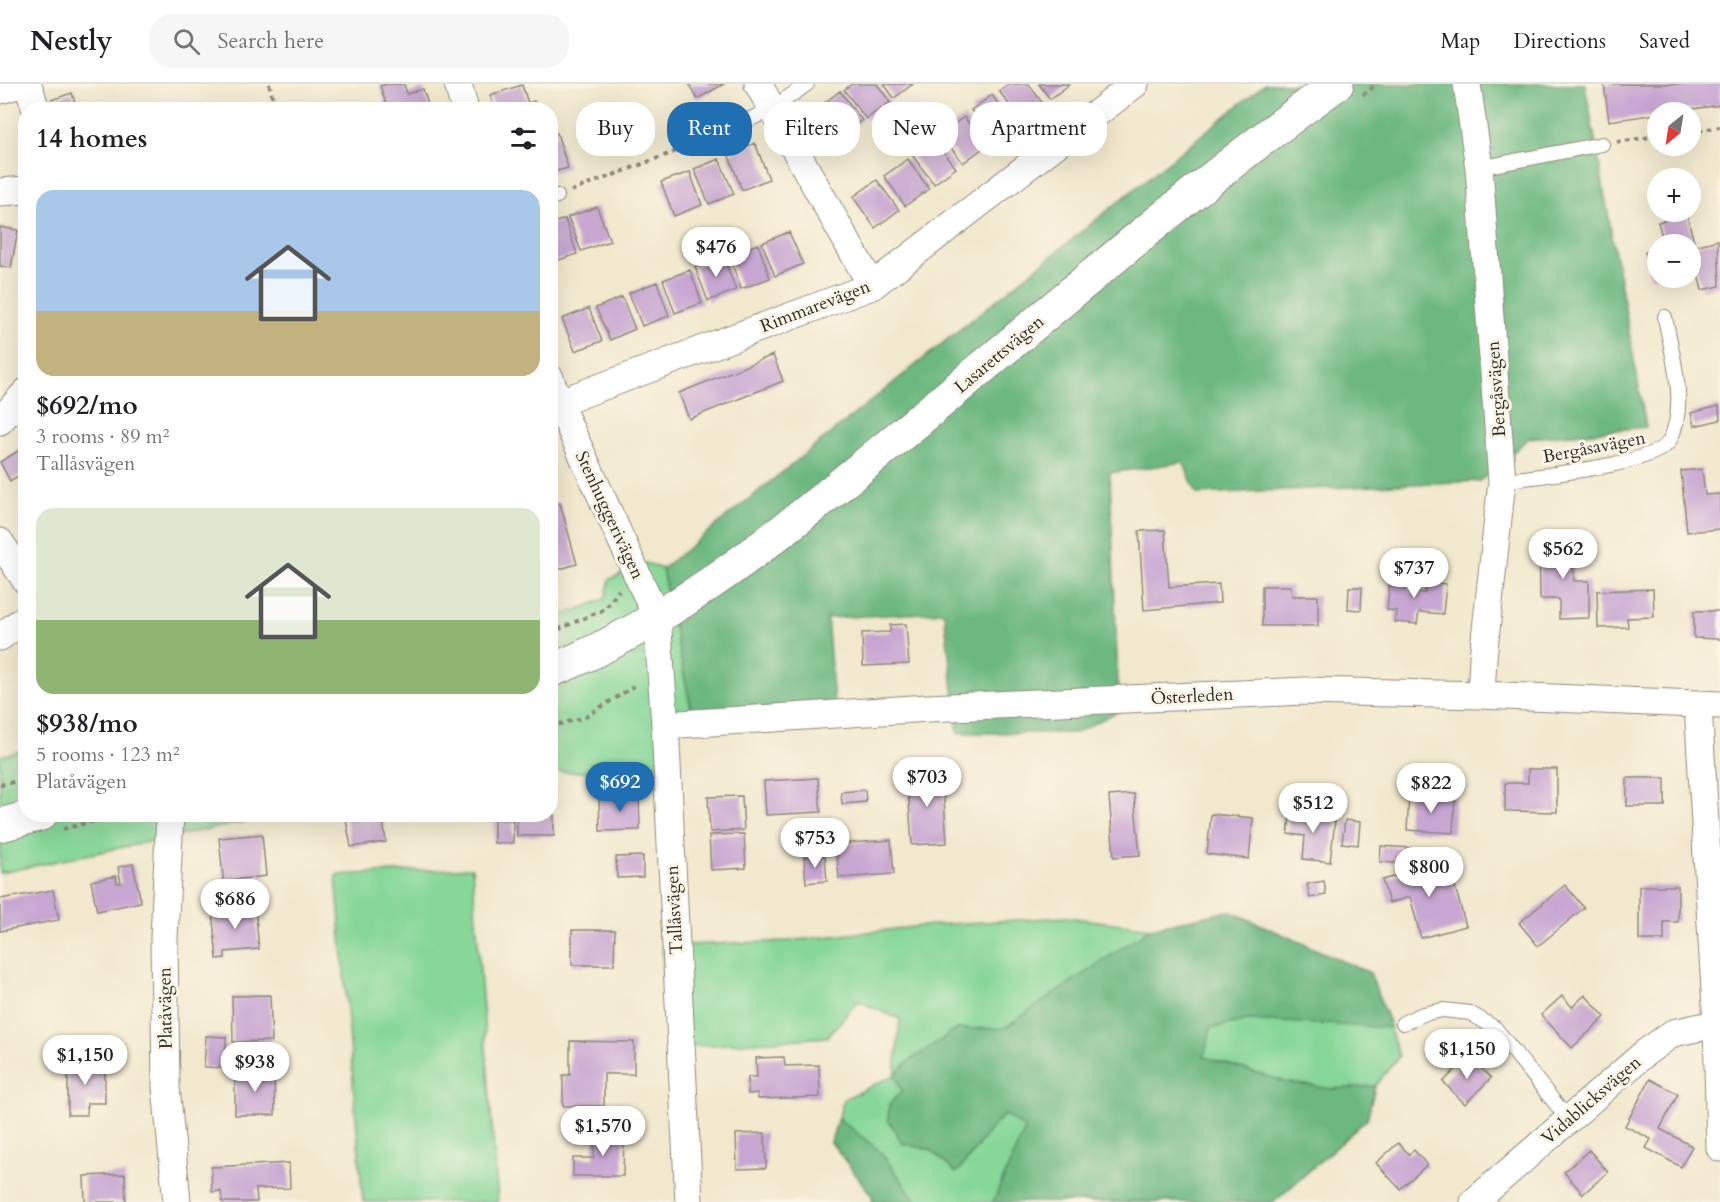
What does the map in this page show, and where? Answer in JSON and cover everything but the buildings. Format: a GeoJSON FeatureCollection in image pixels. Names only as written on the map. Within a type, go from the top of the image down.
{"type":"FeatureCollection","features":[{"type":"Feature","properties":{"kind":"street"},"geometry":{"type":"LineString","coordinates":[[0,90],[20,84]]}},
{"type":"Feature","properties":{"kind":"street"},"geometry":{"type":"LineString","coordinates":[[28,84],[34,102]]}},
{"type":"Feature","properties":{"kind":"street"},"geometry":{"type":"LineString","coordinates":[[458,84],[463,102]]}},
{"type":"Feature","properties":{"kind":"street"},"geometry":{"type":"LineString","coordinates":[[758,84],[768,102]]}},
{"type":"Feature","properties":{"kind":"street","name":"Rimmarevägen"},"geometry":{"type":"LineString","coordinates":[[558,404],[872,285],[1135,84]]}},
{"type":"Feature","properties":{"kind":"street","name":"Lasarettsvägen"},"geometry":{"type":"LineString","coordinates":[[657,618],[810,510],[1140,236],[1338,84]]}},
{"type":"Feature","properties":{"kind":"street","name":"Bergåsvägen"},"geometry":{"type":"LineString","coordinates":[[1467,84],[1479,168],[1502,480],[1481,694]]}},
{"type":"Feature","properties":{"kind":"street"},"geometry":{"type":"LineString","coordinates":[[799,156],[872,285]]}},
{"type":"Feature","properties":{"kind":"street"},"geometry":{"type":"LineString","coordinates":[[0,192],[18,191]]}},
{"type":"Feature","properties":{"kind":"street"},"geometry":{"type":"LineString","coordinates":[[0,421],[18,401]]}},
{"type":"Feature","properties":{"kind":"street","name":"Stenhuggerivägen"},"geometry":{"type":"LineString","coordinates":[[558,411],[657,618]]}},
{"type":"Feature","properties":{"kind":"street"},"geometry":{"type":"LineString","coordinates":[[0,542],[18,569]]}},
{"type":"Feature","properties":{"kind":"street"},"geometry":{"type":"LineString","coordinates":[[558,667],[657,618]]}},
{"type":"Feature","properties":{"kind":"street","name":"Tallåsvägen"},"geometry":{"type":"LineString","coordinates":[[657,618],[665,725],[689,1202]]}},
{"type":"Feature","properties":{"kind":"street"},"geometry":{"type":"LineString","coordinates":[[0,638],[18,624]]}},
{"type":"Feature","properties":{"kind":"street","name":"Österleden"},"geometry":{"type":"LineString","coordinates":[[665,725],[928,708],[1305,691],[1481,694],[1709,705]]}},
{"type":"Feature","properties":{"kind":"street"},"geometry":{"type":"LineString","coordinates":[[1709,705],[1719,1023],[1720,1148]]}},
{"type":"Feature","properties":{"kind":"street"},"geometry":{"type":"LineString","coordinates":[[0,825],[18,820]]}},
{"type":"Feature","properties":{"kind":"street","name":"Platåvägen"},"geometry":{"type":"LineString","coordinates":[[171,822],[164,938],[166,1076],[177,1202]]}},
{"type":"Feature","properties":{"kind":"street","name":"Vidablicksvägen"},"geometry":{"type":"LineString","coordinates":[[1474,1202],[1568,1119],[1673,1033],[1719,1023]]}},
{"type":"Feature","properties":{"kind":"lane"},"geometry":{"type":"LineString","coordinates":[[782,102],[807,84]]}},
{"type":"Feature","properties":{"kind":"lane"},"geometry":{"type":"LineString","coordinates":[[1479,168],[1602,144]]}},
{"type":"Feature","properties":{"kind":"lane","name":"Bergåsavägen"},"geometry":{"type":"LineString","coordinates":[[1502,480],[1600,467],[1649,457],[1662,450],[1673,431],[1678,399],[1665,317]]}},
{"type":"Feature","properties":{"kind":"lane"},"geometry":{"type":"LineString","coordinates":[[1403,1023],[1423,1014],[1443,1010],[1470,1013],[1495,1028],[1568,1119]]}},
{"type":"Feature","properties":{"kind":"path"},"geometry":{"type":"LineString","coordinates":[[269,84],[274,102]]}},
{"type":"Feature","properties":{"kind":"path"},"geometry":{"type":"LineString","coordinates":[[1701,130],[1720,127]]}},
{"type":"Feature","properties":{"kind":"path"},"geometry":{"type":"LineString","coordinates":[[1602,144],[1647,138]]}},
{"type":"Feature","properties":{"kind":"path"},"geometry":{"type":"LineString","coordinates":[[558,196],[667,155]]}},
{"type":"Feature","properties":{"kind":"path"},"geometry":{"type":"LineString","coordinates":[[558,725],[585,717],[661,669]]}},
{"type":"Feature","properties":{"kind":"path"},"geometry":{"type":"LineString","coordinates":[[0,785],[18,781]]}},
{"type":"Feature","properties":{"kind":"green space"},"geometry":{"type":"Polygon","coordinates":[[[1265,84],[1585,84],[1646,427],[1529,438],[1480,481],[1197,494],[1183,462],[1110,473],[1119,711],[1075,733],[958,733],[944,612],[827,618],[834,703],[692,713],[662,569],[1265,84]]]}},
{"type":"Feature","properties":{"kind":"green space"},"geometry":{"type":"Polygon","coordinates":[[[646,563],[662,569],[692,713],[651,772],[558,772],[558,617],[605,599],[610,579],[646,563]]]}},
{"type":"Feature","properties":{"kind":"green space"},"geometry":{"type":"Polygon","coordinates":[[[18,752],[18,822],[244,822],[0,873],[0,756],[18,752]]]}},
{"type":"Feature","properties":{"kind":"green space"},"geometry":{"type":"Polygon","coordinates":[[[472,868],[498,1202],[363,1202],[336,875],[472,868]]]}},
{"type":"Feature","properties":{"kind":"green space"},"geometry":{"type":"Polygon","coordinates":[[[1229,911],[1370,973],[1399,1056],[1375,1086],[1367,1119],[1274,1202],[872,1202],[873,1197],[831,1142],[844,1099],[895,1075],[900,1019],[858,1001],[827,1037],[696,1046],[668,1042],[662,946],[788,941],[931,925],[1067,917],[1151,928],[1229,911]]]}},
{"type":"Feature","properties":{"kind":"green space"},"geometry":{"type":"Polygon","coordinates":[[[1229,911],[1370,973],[1391,1028],[1250,1020],[1211,1028],[1204,1057],[1286,1082],[1333,1089],[1375,1086],[1367,1119],[1274,1202],[993,1202],[1025,1129],[1005,1115],[956,1173],[931,1150],[902,1143],[888,1119],[889,1104],[902,1091],[895,1075],[909,1061],[957,1029],[1004,1028],[1151,928],[1229,911]]]}},
{"type":"Feature","properties":{"kind":"green space"},"geometry":{"type":"Polygon","coordinates":[[[838,1118],[880,1151],[917,1202],[872,1202],[873,1197],[831,1142],[838,1118]]]}}]}
